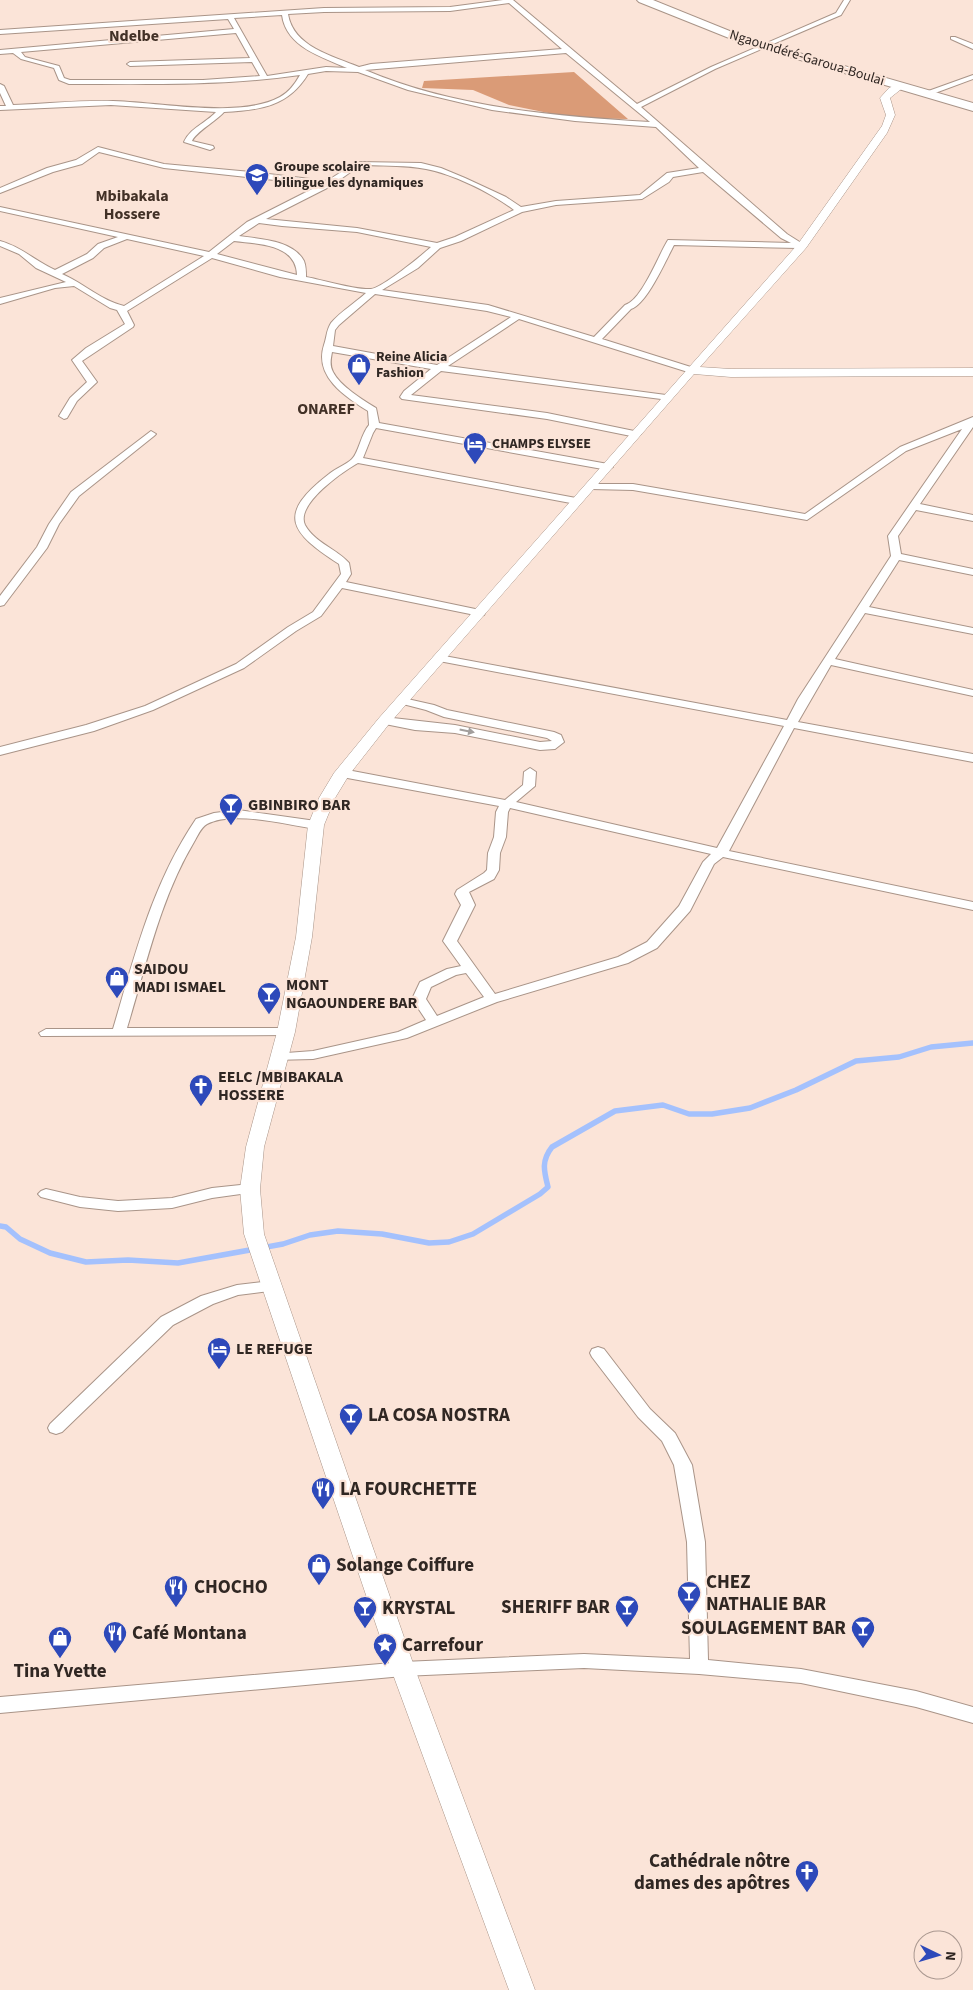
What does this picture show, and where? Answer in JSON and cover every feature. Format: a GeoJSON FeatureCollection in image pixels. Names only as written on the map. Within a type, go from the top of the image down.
{"type":"FeatureCollection","features":[{"type":"Feature","properties":{"kind":"highway","name":"Ngaoundéré-Garoua-Boulai"},"geometry":{"type":"LineString","coordinates":[[643,0],[764,46],[973,107]]}},
{"type":"Feature","properties":{"kind":"street"},"geometry":{"type":"LineString","coordinates":[[356,0],[357,9]]}},
{"type":"Feature","properties":{"kind":"street"},"geometry":{"type":"LineString","coordinates":[[0,32],[357,9],[450,9],[510,0],[568,52],[658,124],[672,140],[784,236],[802,246]]}},
{"type":"Feature","properties":{"kind":"street"},"geometry":{"type":"LineString","coordinates":[[636,107],[713,68],[839,14],[847,0]]}},
{"type":"Feature","properties":{"kind":"street"},"geometry":{"type":"LineString","coordinates":[[285,13],[285,22],[289,31],[297,40],[358,70],[442,98],[567,118],[658,124]]}},
{"type":"Feature","properties":{"kind":"street"},"geometry":{"type":"LineString","coordinates":[[230,17],[265,78]]}},
{"type":"Feature","properties":{"kind":"street"},"geometry":{"type":"LineString","coordinates":[[0,52],[238,31]]}},
{"type":"Feature","properties":{"kind":"street"},"geometry":{"type":"LineString","coordinates":[[169,36],[172,45]]}},
{"type":"Feature","properties":{"kind":"street"},"geometry":{"type":"LineString","coordinates":[[953,38],[973,47]]}},
{"type":"Feature","properties":{"kind":"street"},"geometry":{"type":"LineString","coordinates":[[15,50],[22,58],[57,67],[62,79],[69,82],[203,82],[265,78],[326,69],[358,70],[371,66],[568,52]]}},
{"type":"Feature","properties":{"kind":"street"},"geometry":{"type":"LineString","coordinates":[[176,54],[180,62]]}},
{"type":"Feature","properties":{"kind":"street"},"geometry":{"type":"LineString","coordinates":[[130,64],[254,60]]}},
{"type":"Feature","properties":{"kind":"street"},"geometry":{"type":"LineString","coordinates":[[0,108],[110,103],[224,109],[260,106],[280,100],[295,89],[305,73]]}},
{"type":"Feature","properties":{"kind":"street"},"geometry":{"type":"LineString","coordinates":[[924,94],[973,77]]}},
{"type":"Feature","properties":{"kind":"street"},"geometry":{"type":"LineString","coordinates":[[0,86],[11,108]]}},
{"type":"Feature","properties":{"kind":"street"},"geometry":{"type":"LineString","coordinates":[[522,1990],[403,1669],[270,1286],[254,1234],[250,1189],[257,1138],[286,1032],[304,937],[316,825],[327,798],[349,775],[384,721],[608,467],[666,398],[802,246],[884,132],[891,119],[891,110],[885,98],[892,90],[900,86]]}},
{"type":"Feature","properties":{"kind":"street"},"geometry":{"type":"LineString","coordinates":[[210,148],[188,142],[191,135],[213,120],[224,109]]}},
{"type":"Feature","properties":{"kind":"street"},"geometry":{"type":"LineString","coordinates":[[0,191],[50,170],[78,162],[98,149],[164,166],[251,174],[328,184]]}},
{"type":"Feature","properties":{"kind":"street"},"geometry":{"type":"LineString","coordinates":[[121,309],[128,308],[211,255],[241,230],[328,184],[362,163],[431,167],[513,203],[539,206]]}},
{"type":"Feature","properties":{"kind":"street"},"geometry":{"type":"LineString","coordinates":[[357,460],[368,432],[374,425],[373,410],[358,401],[336,382],[328,372],[326,364],[327,348],[331,330],[336,323],[373,292],[415,266],[437,246],[458,239],[520,210],[539,206],[642,197],[670,175],[705,169]]}},
{"type":"Feature","properties":{"kind":"street"},"geometry":{"type":"LineString","coordinates":[[513,203],[520,210]]}},
{"type":"Feature","properties":{"kind":"street"},"geometry":{"type":"LineString","coordinates":[[0,209],[211,255],[308,280],[373,292],[488,308],[646,358],[691,370],[731,374],[973,372]]}},
{"type":"Feature","properties":{"kind":"street"},"geometry":{"type":"LineString","coordinates":[[258,220],[282,224],[357,230],[437,246]]}},
{"type":"Feature","properties":{"kind":"street"},"geometry":{"type":"LineString","coordinates":[[55,274],[90,256],[101,246],[126,237]]}},
{"type":"Feature","properties":{"kind":"street"},"geometry":{"type":"LineString","coordinates":[[233,238],[267,244],[289,251],[300,261],[308,280]]}},
{"type":"Feature","properties":{"kind":"street"},"geometry":{"type":"LineString","coordinates":[[595,341],[628,307],[634,305],[652,278],[671,242],[802,246]]}},
{"type":"Feature","properties":{"kind":"street"},"geometry":{"type":"LineString","coordinates":[[0,243],[22,252],[34,263],[76,283],[121,309],[130,325],[93,347],[77,360],[92,382],[73,400],[64,416]]}},
{"type":"Feature","properties":{"kind":"street"},"geometry":{"type":"LineString","coordinates":[[0,300],[54,286],[76,283]]}},
{"type":"Feature","properties":{"kind":"street"},"geometry":{"type":"LineString","coordinates":[[518,316],[439,368],[407,392],[405,396],[546,416],[636,434]]}},
{"type":"Feature","properties":{"kind":"street"},"geometry":{"type":"LineString","coordinates":[[327,348],[439,368],[666,398]]}},
{"type":"Feature","properties":{"kind":"street"},"geometry":{"type":"LineString","coordinates":[[591,486],[633,487],[808,517],[903,449],[972,421]]}},
{"type":"Feature","properties":{"kind":"street"},"geometry":{"type":"LineString","coordinates":[[278,1058],[313,1055],[402,1035],[492,999],[624,960],[652,944],[685,908],[709,862],[721,853],[789,724],[896,556],[894,536],[912,506],[972,421]]}},
{"type":"Feature","properties":{"kind":"street"},"geometry":{"type":"LineString","coordinates":[[374,425],[608,467]]}},
{"type":"Feature","properties":{"kind":"street"},"geometry":{"type":"LineString","coordinates":[[0,603],[39,550],[54,524],[76,494],[151,434]]}},
{"type":"Feature","properties":{"kind":"street"},"geometry":{"type":"LineString","coordinates":[[0,751],[90,728],[141,711],[240,666],[292,629],[317,614],[346,574],[344,563],[320,547],[300,525],[300,511],[306,501],[345,465],[357,460],[576,502]]}},
{"type":"Feature","properties":{"kind":"street"},"geometry":{"type":"LineString","coordinates":[[912,506],[973,518]]}},
{"type":"Feature","properties":{"kind":"street"},"geometry":{"type":"LineString","coordinates":[[896,556],[973,572]]}},
{"type":"Feature","properties":{"kind":"street"},"geometry":{"type":"LineString","coordinates":[[340,584],[480,613]]}},
{"type":"Feature","properties":{"kind":"street"},"geometry":{"type":"LineString","coordinates":[[862,609],[973,631]]}},
{"type":"Feature","properties":{"kind":"street"},"geometry":{"type":"LineString","coordinates":[[439,658],[973,758]]}},
{"type":"Feature","properties":{"kind":"street"},"geometry":{"type":"LineString","coordinates":[[828,661],[973,693]]}},
{"type":"Feature","properties":{"kind":"street"},"geometry":{"type":"LineString","coordinates":[[384,721],[415,726],[433,726],[540,746],[551,746],[558,742],[557,738],[550,735],[444,713],[430,707],[403,701]]}},
{"type":"Feature","properties":{"kind":"street"},"geometry":{"type":"LineString","coordinates":[[433,726],[444,713]]}},
{"type":"Feature","properties":{"kind":"street"},"geometry":{"type":"LineString","coordinates":[[492,999],[450,941],[468,905],[462,894],[463,890],[489,876],[493,870],[494,853],[500,837],[502,812],[507,804],[530,786],[530,772]]}},
{"type":"Feature","properties":{"kind":"street"},"geometry":{"type":"LineString","coordinates":[[349,775],[507,804],[721,853],[973,906]]}},
{"type":"Feature","properties":{"kind":"street"},"geometry":{"type":"LineString","coordinates":[[119,1032],[153,919],[170,875],[200,822],[214,817],[238,814],[316,825]]}},
{"type":"Feature","properties":{"kind":"street"},"geometry":{"type":"LineString","coordinates":[[434,1022],[419,1000],[425,985],[452,972],[470,968]]}},
{"type":"Feature","properties":{"kind":"street"},"geometry":{"type":"LineString","coordinates":[[46,1033],[286,1032]]}},
{"type":"Feature","properties":{"kind":"street"},"geometry":{"type":"LineString","coordinates":[[46,1194],[80,1202],[118,1206],[172,1202],[212,1193],[250,1189]]}},
{"type":"Feature","properties":{"kind":"street"},"geometry":{"type":"LineString","coordinates":[[56,1428],[167,1321],[207,1300],[237,1290],[270,1286]]}},
{"type":"Feature","properties":{"kind":"street"},"geometry":{"type":"LineString","coordinates":[[598,1353],[644,1413],[669,1437],[683,1465],[696,1542],[699,1667]]}},
{"type":"Feature","properties":{"kind":"street"},"geometry":{"type":"LineString","coordinates":[[0,1705],[403,1669],[584,1661],[699,1667],[801,1676],[916,1699],[973,1715]]}},
{"type":"Feature","properties":{"kind":"shaded area"},"geometry":{"type":"Polygon","coordinates":[[[574,72],[628,119],[573,118],[509,105],[473,90],[422,88],[424,81],[574,72]]]}},
{"type":"Feature","properties":{"kind":"waterway"},"geometry":{"type":"LineString","coordinates":[[0,1226],[6,1227],[20,1239],[50,1253],[86,1262],[128,1260],[178,1263],[283,1244],[310,1235],[338,1231],[382,1234],[429,1243],[449,1242],[473,1234],[540,1194],[548,1187],[544,1166],[546,1157],[552,1147],[615,1111],[663,1105],[689,1114],[712,1114],[750,1108],[796,1090],[856,1061],[899,1057],[931,1047],[973,1043]]}},
{"type":"Feature","properties":{"kind":"place","name":"Groupe scolaire bilingue les dynamiques"},"geometry":{"type":"Point","coordinates":[257,196]}},
{"type":"Feature","properties":{"kind":"place","name":"Reine Alicia Fashion"},"geometry":{"type":"Point","coordinates":[359,386]}},
{"type":"Feature","properties":{"kind":"place","name":"CHAMPS ELYSEE"},"geometry":{"type":"Point","coordinates":[475,465]}},
{"type":"Feature","properties":{"kind":"place","name":"GBINBIRO BAR"},"geometry":{"type":"Point","coordinates":[231,826]}},
{"type":"Feature","properties":{"kind":"place","name":"SAIDOU MADI ISMAEL"},"geometry":{"type":"Point","coordinates":[117,999]}},
{"type":"Feature","properties":{"kind":"place","name":"MONT NGAOUNDERE BAR"},"geometry":{"type":"Point","coordinates":[269,1015]}},
{"type":"Feature","properties":{"kind":"place","name":"EELC /MBIBAKALA HOSSERE"},"geometry":{"type":"Point","coordinates":[201,1107]}},
{"type":"Feature","properties":{"kind":"place","name":"LE REFUGE"},"geometry":{"type":"Point","coordinates":[219,1370]}},
{"type":"Feature","properties":{"kind":"place","name":"LA COSA NOSTRA"},"geometry":{"type":"Point","coordinates":[351,1436]}},
{"type":"Feature","properties":{"kind":"place","name":"LA FOURCHETTE"},"geometry":{"type":"Point","coordinates":[323,1510]}},
{"type":"Feature","properties":{"kind":"place","name":"Solange Coiffure"},"geometry":{"type":"Point","coordinates":[319,1586]}},
{"type":"Feature","properties":{"kind":"place","name":"CHOCHO"},"geometry":{"type":"Point","coordinates":[176,1608]}},
{"type":"Feature","properties":{"kind":"place","name":"CHEZ NATHALIE BAR"},"geometry":{"type":"Point","coordinates":[689,1614]}},
{"type":"Feature","properties":{"kind":"place","name":"SHERIFF BAR"},"geometry":{"type":"Point","coordinates":[627,1628]}},
{"type":"Feature","properties":{"kind":"place","name":"KRYSTAL"},"geometry":{"type":"Point","coordinates":[365,1629]}},
{"type":"Feature","properties":{"kind":"place","name":"SOULAGEMENT BAR"},"geometry":{"type":"Point","coordinates":[863,1649]}},
{"type":"Feature","properties":{"kind":"place","name":"Café Montana"},"geometry":{"type":"Point","coordinates":[115,1654]}},
{"type":"Feature","properties":{"kind":"place","name":"Tina Yvette"},"geometry":{"type":"Point","coordinates":[60,1659]}},
{"type":"Feature","properties":{"kind":"place","name":"Carrefour"},"geometry":{"type":"Point","coordinates":[385,1666]}},
{"type":"Feature","properties":{"kind":"place","name":"Cathédrale nôtre dames des apôtres"},"geometry":{"type":"Point","coordinates":[807,1893]}},
{"type":"Feature","properties":{"kind":"district","name":"Ndelbe"},"geometry":{"type":"Point","coordinates":[134,36]}},
{"type":"Feature","properties":{"kind":"district","name":"Mbibakala Hossere"},"geometry":{"type":"Point","coordinates":[132,205]}},
{"type":"Feature","properties":{"kind":"district","name":"ONAREF"},"geometry":{"type":"Point","coordinates":[326,409]}}]}
